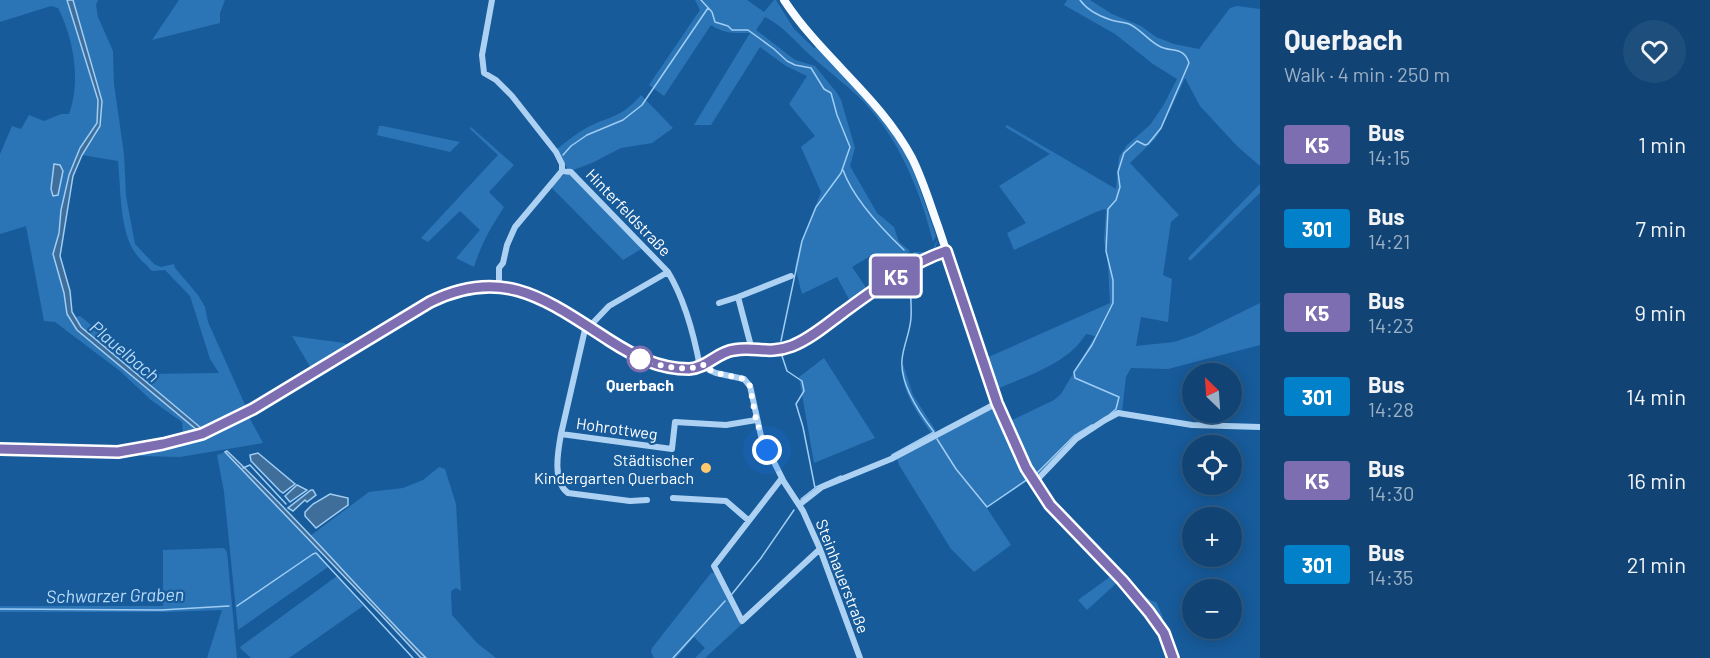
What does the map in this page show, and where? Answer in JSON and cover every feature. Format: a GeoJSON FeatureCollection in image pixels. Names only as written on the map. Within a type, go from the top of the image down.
{"type":"FeatureCollection","features":[{"type":"Feature","properties":{"kind":"main road"},"geometry":{"type":"LineString","coordinates":[[784,0],[812,39],[867,94],[893,127],[912,159],[946,251],[997,403],[1034,483],[1050,505],[1122,580],[1149,612],[1164,633],[1173,658]]}},
{"type":"Feature","properties":{"kind":"street","name":"Hinterfeldstraße"},"geometry":{"type":"LineString","coordinates":[[492,0],[482,56],[484,73],[496,80],[512,96],[556,152],[562,164],[562,171],[572,172],[668,272],[688,318],[703,366]]}},
{"type":"Feature","properties":{"kind":"street"},"geometry":{"type":"LineString","coordinates":[[499,286],[499,268],[503,263],[507,245],[515,227],[562,171]]}},
{"type":"Feature","properties":{"kind":"street"},"geometry":{"type":"LineString","coordinates":[[0,449],[118,452],[202,434],[253,409],[430,302],[465,288],[499,286],[540,298],[635,357],[690,369],[703,366],[724,353],[734,350],[777,350],[794,345],[892,279],[946,251]]}},
{"type":"Feature","properties":{"kind":"street"},"geometry":{"type":"LineString","coordinates":[[588,326],[609,306],[668,272]]}},
{"type":"Feature","properties":{"kind":"street"},"geometry":{"type":"LineString","coordinates":[[719,303],[791,276]]}},
{"type":"Feature","properties":{"kind":"street"},"geometry":{"type":"LineString","coordinates":[[738,297],[752,350]]}},
{"type":"Feature","properties":{"kind":"street","name":"Hohrottweg"},"geometry":{"type":"LineString","coordinates":[[588,326],[561,434],[672,449],[675,422],[726,425],[756,420]]}},
{"type":"Feature","properties":{"kind":"street","name":"Steinhauerstraße"},"geometry":{"type":"LineString","coordinates":[[703,366],[716,373],[744,379],[750,386],[756,420],[767,450],[799,505],[820,549],[860,658]]}},
{"type":"Feature","properties":{"kind":"street","name":"Steinhauerstraße"},"geometry":{"type":"LineString","coordinates":[[799,505],[822,487],[891,459],[997,403]]}},
{"type":"Feature","properties":{"kind":"street"},"geometry":{"type":"LineString","coordinates":[[1034,483],[1076,439],[1118,413],[1192,424],[1260,427]]}},
{"type":"Feature","properties":{"kind":"street"},"geometry":{"type":"LineString","coordinates":[[561,434],[557,456],[563,490],[568,493],[630,501],[647,500]]}},
{"type":"Feature","properties":{"kind":"street"},"geometry":{"type":"LineString","coordinates":[[782,478],[714,566],[742,621],[820,549]]}},
{"type":"Feature","properties":{"kind":"street"},"geometry":{"type":"LineString","coordinates":[[673,498],[726,501],[748,520]]}},
{"type":"Feature","properties":{"kind":"shaded area"},"geometry":{"type":"Polygon","coordinates":[[[0,0],[67,0],[98,100],[97,123],[74,161],[61,210],[57,241],[67,314],[77,330],[197,430],[183,435],[182,422],[151,400],[120,371],[55,322],[44,321],[26,226],[0,234],[0,154],[12,126],[21,129],[29,115],[44,121],[61,114],[69,114],[73,102],[75,75],[72,47],[58,8],[51,6],[0,22],[0,0]],[[63,171],[52,177],[51,189],[58,195],[63,171]]]}},
{"type":"Feature","properties":{"kind":"shaded area"},"geometry":{"type":"Polygon","coordinates":[[[67,0],[73,0],[102,101],[100,126],[82,155],[73,176],[60,256],[70,291],[72,312],[81,327],[201,428],[197,430],[77,330],[67,314],[64,293],[53,254],[69,175],[80,148],[97,123],[98,100],[67,0]]]}},
{"type":"Feature","properties":{"kind":"shaded area"},"geometry":{"type":"Polygon","coordinates":[[[73,0],[98,0],[96,5],[98,17],[113,51],[114,84],[124,154],[126,196],[135,244],[154,264],[161,267],[174,264],[198,295],[246,407],[201,428],[81,327],[75,317],[80,316],[147,374],[219,373],[210,359],[190,296],[165,270],[152,271],[130,245],[124,222],[118,161],[82,155],[95,136],[102,101],[73,0]]]}},
{"type":"Feature","properties":{"kind":"shaded area"},"geometry":{"type":"Polygon","coordinates":[[[179,0],[225,0],[220,13],[220,23],[152,40],[179,0]]]}},
{"type":"Feature","properties":{"kind":"shaded area"},"geometry":{"type":"Polygon","coordinates":[[[695,0],[747,0],[764,12],[776,0],[794,29],[814,48],[817,46],[888,124],[911,163],[936,236],[933,242],[910,172],[892,140],[871,110],[783,29],[765,17],[756,30],[795,60],[815,66],[837,93],[855,148],[850,166],[877,213],[894,227],[899,242],[910,251],[888,276],[872,255],[852,267],[867,289],[851,303],[837,277],[802,294],[795,267],[800,245],[821,192],[801,147],[815,136],[789,104],[807,76],[786,66],[760,47],[711,125],[694,125],[750,33],[734,33],[711,25],[664,96],[649,85],[700,10],[695,0]]]}},
{"type":"Feature","properties":{"kind":"shaded area"},"geometry":{"type":"Polygon","coordinates":[[[1067,0],[1090,0],[1112,14],[1141,26],[1156,37],[1174,44],[1199,49],[1230,8],[1237,6],[1260,9],[1260,166],[1237,146],[1200,106],[1185,78],[1155,139],[1130,163],[1179,215],[1171,222],[1163,275],[1172,279],[1168,322],[1141,317],[1136,346],[1174,342],[1195,335],[1260,303],[1260,345],[1191,363],[1182,363],[1182,365],[1168,369],[1131,368],[1126,377],[1122,411],[1101,420],[1036,476],[1032,474],[1019,451],[1008,422],[1054,400],[1061,394],[1095,336],[1086,334],[1069,353],[1057,361],[995,390],[984,359],[1110,303],[1104,240],[1106,210],[1096,212],[1014,250],[1007,233],[1026,223],[999,186],[1050,154],[1005,127],[1007,125],[1116,189],[1119,157],[1127,145],[1150,125],[1177,79],[1153,64],[1115,34],[1064,5],[1067,0]]]}},
{"type":"Feature","properties":{"kind":"shaded area"},"geometry":{"type":"Polygon","coordinates":[[[641,95],[673,128],[652,143],[621,148],[592,163],[568,170],[557,149],[588,127],[622,112],[641,95]]]}},
{"type":"Feature","properties":{"kind":"shaded area"},"geometry":{"type":"Polygon","coordinates":[[[379,126],[460,142],[450,152],[377,135],[379,126]]]}},
{"type":"Feature","properties":{"kind":"shaded area"},"geometry":{"type":"Polygon","coordinates":[[[471,127],[514,165],[489,192],[504,207],[487,236],[474,267],[456,258],[480,230],[460,211],[428,242],[421,238],[498,155],[470,129],[471,127]]]}},
{"type":"Feature","properties":{"kind":"shaded area"},"geometry":{"type":"Polygon","coordinates":[[[54,164],[60,165],[63,171],[58,195],[53,196],[51,189],[54,164]]]}},
{"type":"Feature","properties":{"kind":"shaded area"},"geometry":{"type":"Polygon","coordinates":[[[566,174],[572,176],[643,248],[623,260],[551,187],[566,174]]]}},
{"type":"Feature","properties":{"kind":"shaded area"},"geometry":{"type":"Polygon","coordinates":[[[1260,184],[1260,193],[1190,261],[1188,258],[1260,184]]]}},
{"type":"Feature","properties":{"kind":"shaded area"},"geometry":{"type":"Polygon","coordinates":[[[937,240],[936,246],[928,256],[896,271],[914,252],[933,249],[937,240]]]}},
{"type":"Feature","properties":{"kind":"shaded area"},"geometry":{"type":"Polygon","coordinates":[[[292,336],[344,343],[351,346],[312,370],[292,336]]]}},
{"type":"Feature","properties":{"kind":"shaded area"},"geometry":{"type":"Polygon","coordinates":[[[824,358],[875,438],[814,463],[799,377],[824,358]]]}},
{"type":"Feature","properties":{"kind":"shaded area"},"geometry":{"type":"Polygon","coordinates":[[[903,364],[913,395],[936,431],[931,433],[911,400],[904,382],[903,364]]]}},
{"type":"Feature","properties":{"kind":"shaded area"},"geometry":{"type":"Polygon","coordinates":[[[993,407],[996,408],[1029,480],[987,508],[1011,545],[974,572],[951,549],[899,465],[897,458],[993,407]]]}},
{"type":"Feature","properties":{"kind":"shaded area"},"geometry":{"type":"Polygon","coordinates":[[[249,417],[263,443],[180,457],[141,456],[140,453],[195,439],[249,417]]]}},
{"type":"Feature","properties":{"kind":"shaded area"},"geometry":{"type":"Polygon","coordinates":[[[227,451],[426,658],[421,658],[225,452],[227,451]]]}},
{"type":"Feature","properties":{"kind":"shaded area"},"geometry":{"type":"Polygon","coordinates":[[[225,452],[314,545],[328,567],[238,630],[224,492],[217,455],[225,452]]]}},
{"type":"Feature","properties":{"kind":"shaded area"},"geometry":{"type":"Polygon","coordinates":[[[258,453],[295,484],[283,493],[280,491],[251,461],[250,455],[258,453]]]}},
{"type":"Feature","properties":{"kind":"shaded area"},"geometry":{"type":"Polygon","coordinates":[[[439,467],[445,469],[456,504],[461,591],[456,588],[451,591],[452,615],[477,643],[496,658],[426,658],[310,536],[369,492],[403,488],[423,480],[439,467]]]}},
{"type":"Feature","properties":{"kind":"shaded area"},"geometry":{"type":"Polygon","coordinates":[[[297,485],[307,490],[290,502],[285,496],[297,485]]]}},
{"type":"Feature","properties":{"kind":"shaded area"},"geometry":{"type":"Polygon","coordinates":[[[311,490],[316,495],[307,502],[305,500],[293,511],[288,508],[311,490]]]}},
{"type":"Feature","properties":{"kind":"shaded area"},"geometry":{"type":"Polygon","coordinates":[[[1045,492],[1137,591],[1156,602],[1163,617],[1159,622],[1056,508],[1045,492]]]}},
{"type":"Feature","properties":{"kind":"shaded area"},"geometry":{"type":"Polygon","coordinates":[[[330,494],[348,498],[348,505],[316,528],[305,516],[305,512],[313,504],[330,494]]]}},
{"type":"Feature","properties":{"kind":"shaded area"},"geometry":{"type":"Polygon","coordinates":[[[224,548],[227,552],[237,658],[207,658],[222,610],[0,612],[0,606],[163,606],[163,550],[224,548]]]}},
{"type":"Feature","properties":{"kind":"shaded area"},"geometry":{"type":"Polygon","coordinates":[[[711,573],[715,573],[742,624],[705,658],[695,658],[705,648],[694,637],[676,658],[654,658],[652,648],[711,573]]]}},
{"type":"Feature","properties":{"kind":"shaded area"},"geometry":{"type":"Polygon","coordinates":[[[1114,574],[1120,580],[1087,610],[1078,600],[1114,574]]]}},
{"type":"Feature","properties":{"kind":"shaded area"},"geometry":{"type":"Polygon","coordinates":[[[337,576],[363,606],[289,658],[251,658],[241,649],[240,647],[337,576]]]}},
{"type":"Feature","properties":{"kind":"waterway"},"geometry":{"type":"LineString","coordinates":[[701,0],[712,12],[715,22],[728,26],[732,30],[748,30],[787,61],[811,68],[824,89],[831,93],[850,147],[841,173],[816,207],[802,241],[781,341]]}},
{"type":"Feature","properties":{"kind":"waterway"},"geometry":{"type":"LineString","coordinates":[[1080,0],[1098,15],[1129,24],[1159,46],[1181,52],[1189,63],[1161,128],[1148,144],[1137,141],[1124,153],[1118,172],[1120,187],[1116,200],[1108,209],[1106,251],[1113,280],[1113,303],[1092,345],[1074,372],[1075,378],[1119,397],[1116,409],[1109,415]]}},
{"type":"Feature","properties":{"kind":"waterway"},"geometry":{"type":"LineString","coordinates":[[563,155],[587,135],[623,120],[642,105],[708,8]]}},
{"type":"Feature","properties":{"kind":"waterway"},"geometry":{"type":"LineString","coordinates":[[843,170],[861,202],[904,250]]}},
{"type":"Feature","properties":{"kind":"waterway"},"geometry":{"type":"LineString","coordinates":[[892,455],[934,432],[912,398],[902,369],[911,318],[911,271]]}},
{"type":"Feature","properties":{"kind":"waterway"},"geometry":{"type":"LineString","coordinates":[[781,353],[787,371],[802,381],[804,391],[796,404],[815,488],[801,499]]}},
{"type":"Feature","properties":{"kind":"waterway"},"geometry":{"type":"LineString","coordinates":[[1035,475],[1074,436],[1092,425]]}},
{"type":"Feature","properties":{"kind":"waterway"},"geometry":{"type":"LineString","coordinates":[[937,439],[956,469],[987,507],[1028,479]]}},
{"type":"Feature","properties":{"kind":"waterway"},"geometry":{"type":"LineString","coordinates":[[243,468],[250,465],[286,504]]}},
{"type":"Feature","properties":{"kind":"waterway"},"geometry":{"type":"LineString","coordinates":[[816,487],[841,476]]}},
{"type":"Feature","properties":{"kind":"waterway"},"geometry":{"type":"LineString","coordinates":[[732,594],[761,558],[794,510]]}},
{"type":"Feature","properties":{"kind":"waterway","name":"Schwarzer Graben"},"geometry":{"type":"LineString","coordinates":[[237,606],[316,553],[413,658]]}},
{"type":"Feature","properties":{"kind":"waterway"},"geometry":{"type":"LineString","coordinates":[[673,658],[725,601]]}},
{"type":"Feature","properties":{"kind":"waterway","name":"Schwarzer Graben"},"geometry":{"type":"LineString","coordinates":[[0,609],[161,610],[229,606]]}},
{"type":"Feature","properties":{"kind":"bus line","name":"K5"},"geometry":{"type":"LineString","coordinates":[[0,449],[118,452],[202,434],[253,409],[430,302],[454,291],[477,286],[499,286],[540,298],[640,359],[665,366],[690,369],[700,367],[734,350],[766,351],[794,345],[898,274],[946,251],[997,403],[1026,468],[1050,505],[1122,580],[1149,612],[1164,633],[1173,658]]}},
{"type":"Feature","properties":{"kind":"place","name":"Querbach"},"geometry":{"type":"Point","coordinates":[640,359]}},
{"type":"Feature","properties":{"kind":"place","name":"Städtischer Kindergarten Querbach"},"geometry":{"type":"Point","coordinates":[706,468]}},
{"type":"Feature","properties":{"kind":"route"},"geometry":{"type":"LineString","coordinates":[[640,359],[665,366],[690,369],[706,364],[716,373],[744,379],[750,386],[756,420],[767,450]]}},
{"type":"Feature","properties":{"kind":"water label","name":"Plauelbach"},"geometry":{"type":"Point","coordinates":[125,351]}}]}
